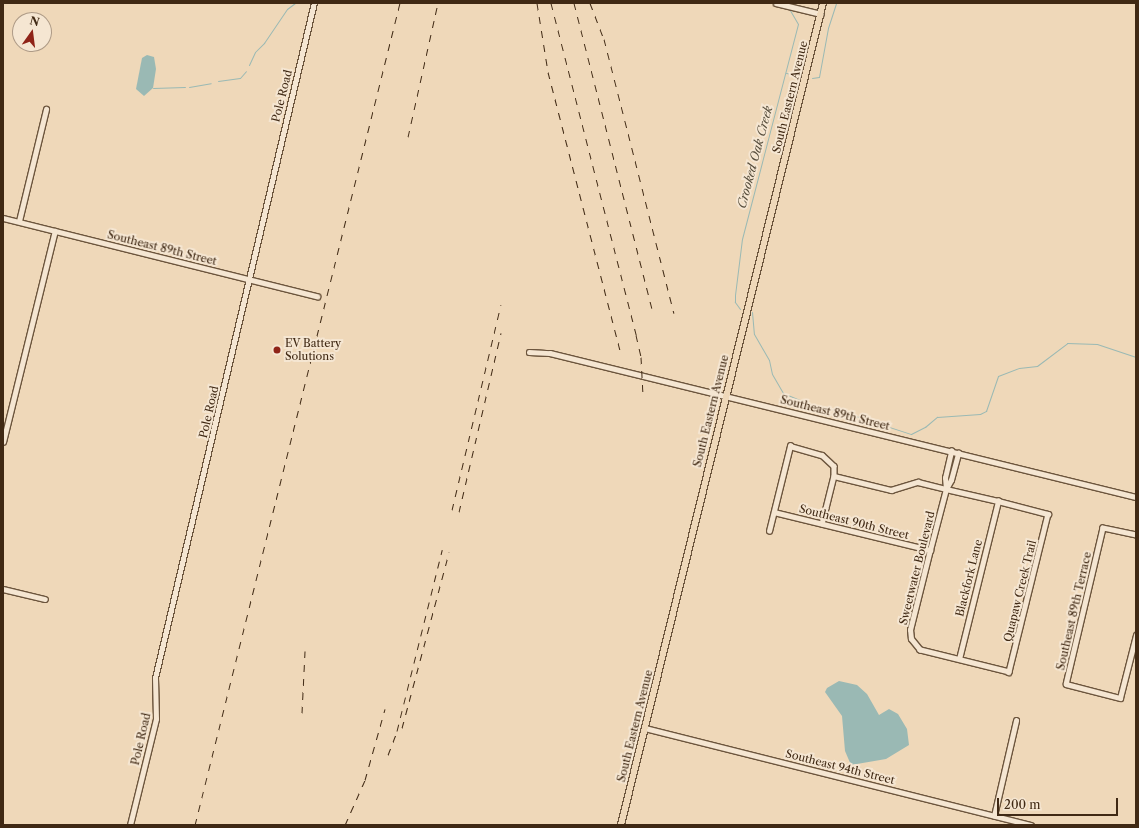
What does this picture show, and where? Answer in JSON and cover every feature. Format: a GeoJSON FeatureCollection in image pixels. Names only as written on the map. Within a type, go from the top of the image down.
{"type":"FeatureCollection","features":[{"type":"Feature","properties":{"kind":"main road","name":"South Eastern Avenue"},"geometry":{"type":"LineString","coordinates":[[621,825],[725,396],[823,3]]}},
{"type":"Feature","properties":{"kind":"street","name":"Pole Road"},"geometry":{"type":"LineString","coordinates":[[130,825],[156,719],[155,678],[250,279],[279,145],[314,3]]}},
{"type":"Feature","properties":{"kind":"street"},"geometry":{"type":"LineString","coordinates":[[776,3],[821,14]]}},
{"type":"Feature","properties":{"kind":"street"},"geometry":{"type":"LineString","coordinates":[[19,222],[46,109]]}},
{"type":"Feature","properties":{"kind":"street","name":"Southeast 89th Street"},"geometry":{"type":"LineString","coordinates":[[3,218],[318,296]]}},
{"type":"Feature","properties":{"kind":"street"},"geometry":{"type":"LineString","coordinates":[[3,442],[55,231]]}},
{"type":"Feature","properties":{"kind":"street","name":"Southeast 89th Street"},"geometry":{"type":"LineString","coordinates":[[529,352],[550,353],[1136,497]]}},
{"type":"Feature","properties":{"kind":"street"},"geometry":{"type":"LineString","coordinates":[[769,531],[790,446],[826,457],[834,466],[834,476],[822,524]]}},
{"type":"Feature","properties":{"kind":"street","name":"Sweetwater Boulevard"},"geometry":{"type":"LineString","coordinates":[[946,489],[945,478],[951,451]]}},
{"type":"Feature","properties":{"kind":"street","name":"Sweetwater Boulevard"},"geometry":{"type":"LineString","coordinates":[[958,453],[951,480],[946,489],[910,630],[913,643],[920,650],[959,659]]}},
{"type":"Feature","properties":{"kind":"street"},"geometry":{"type":"LineString","coordinates":[[834,476],[891,490],[915,481],[998,501]]}},
{"type":"Feature","properties":{"kind":"street","name":"Quapaw Creek Trail"},"geometry":{"type":"LineString","coordinates":[[959,659],[1009,672],[1048,514],[998,501]]}},
{"type":"Feature","properties":{"kind":"street","name":"Blackfork Lane"},"geometry":{"type":"LineString","coordinates":[[959,659],[998,501]]}},
{"type":"Feature","properties":{"kind":"street","name":"Southeast 90th Street"},"geometry":{"type":"LineString","coordinates":[[774,512],[930,550]]}},
{"type":"Feature","properties":{"kind":"street","name":"Southeast 89th Terrace"},"geometry":{"type":"LineString","coordinates":[[1136,535],[1103,528],[1066,684],[1120,698],[1136,635]]}},
{"type":"Feature","properties":{"kind":"street"},"geometry":{"type":"LineString","coordinates":[[3,589],[45,599]]}},
{"type":"Feature","properties":{"kind":"street"},"geometry":{"type":"LineString","coordinates":[[994,816],[1016,721]]}},
{"type":"Feature","properties":{"kind":"street","name":"Southeast 94th Street"},"geometry":{"type":"LineString","coordinates":[[645,728],[1031,825]]}},
{"type":"Feature","properties":{"kind":"water"},"geometry":{"type":"Polygon","coordinates":[[[147,55],[154,57],[156,69],[153,88],[144,96],[136,89],[142,58],[147,55]]]}},
{"type":"Feature","properties":{"kind":"water"},"geometry":{"type":"Polygon","coordinates":[[[839,681],[857,685],[867,694],[879,715],[889,709],[898,714],[907,729],[909,745],[886,759],[851,765],[845,751],[842,716],[825,692],[827,688],[839,681]]]}},
{"type":"Feature","properties":{"kind":"waterway"},"geometry":{"type":"LineString","coordinates":[[249,65],[255,52],[264,43],[287,9],[295,3]]}},
{"type":"Feature","properties":{"kind":"waterway"},"geometry":{"type":"LineString","coordinates":[[812,78],[819,77],[828,28],[836,3]]}},
{"type":"Feature","properties":{"kind":"waterway","name":"Crooked Oak Creek"},"geometry":{"type":"LineString","coordinates":[[740,309],[735,302],[735,295],[742,239],[798,24],[790,10]]}},
{"type":"Feature","properties":{"kind":"waterway"},"geometry":{"type":"LineString","coordinates":[[218,81],[240,78],[246,71]]}},
{"type":"Feature","properties":{"kind":"waterway"},"geometry":{"type":"LineString","coordinates":[[786,73],[798,75]]}},
{"type":"Feature","properties":{"kind":"waterway"},"geometry":{"type":"LineString","coordinates":[[189,87],[211,83]]}},
{"type":"Feature","properties":{"kind":"waterway"},"geometry":{"type":"LineString","coordinates":[[153,88],[185,87]]}},
{"type":"Feature","properties":{"kind":"waterway","name":"Crooked Oak Creek"},"geometry":{"type":"LineString","coordinates":[[752,312],[754,334],[769,360],[772,374],[783,393],[816,407],[837,410],[911,434],[925,427],[937,417],[980,414],[986,411],[998,376],[1019,368],[1037,366],[1067,343],[1097,344],[1136,357]]}},
{"type":"Feature","properties":{"kind":"railway"},"geometry":{"type":"LineString","coordinates":[[195,825],[400,3]]}},
{"type":"Feature","properties":{"kind":"railway"},"geometry":{"type":"LineString","coordinates":[[408,137],[438,3]]}},
{"type":"Feature","properties":{"kind":"railway"},"geometry":{"type":"LineString","coordinates":[[537,3],[548,72],[621,354]]}},
{"type":"Feature","properties":{"kind":"railway"},"geometry":{"type":"LineString","coordinates":[[551,3],[636,335],[641,357],[643,394]]}},
{"type":"Feature","properties":{"kind":"railway"},"geometry":{"type":"LineString","coordinates":[[574,3],[652,308]]}},
{"type":"Feature","properties":{"kind":"railway"},"geometry":{"type":"LineString","coordinates":[[590,3],[604,39],[674,313]]}},
{"type":"Feature","properties":{"kind":"railway"},"geometry":{"type":"LineString","coordinates":[[452,510],[501,305]]}},
{"type":"Feature","properties":{"kind":"railway"},"geometry":{"type":"LineString","coordinates":[[459,512],[501,333]]}},
{"type":"Feature","properties":{"kind":"railway"},"geometry":{"type":"LineString","coordinates":[[388,755],[397,731],[442,550]]}},
{"type":"Feature","properties":{"kind":"railway"},"geometry":{"type":"LineString","coordinates":[[402,728],[449,552]]}},
{"type":"Feature","properties":{"kind":"railway"},"geometry":{"type":"LineString","coordinates":[[302,713],[305,651]]}},
{"type":"Feature","properties":{"kind":"railway"},"geometry":{"type":"LineString","coordinates":[[345,825],[365,780],[385,709]]}},
{"type":"Feature","properties":{"kind":"place","name":"EV Battery Solutions"},"geometry":{"type":"Point","coordinates":[277,350]}}]}
